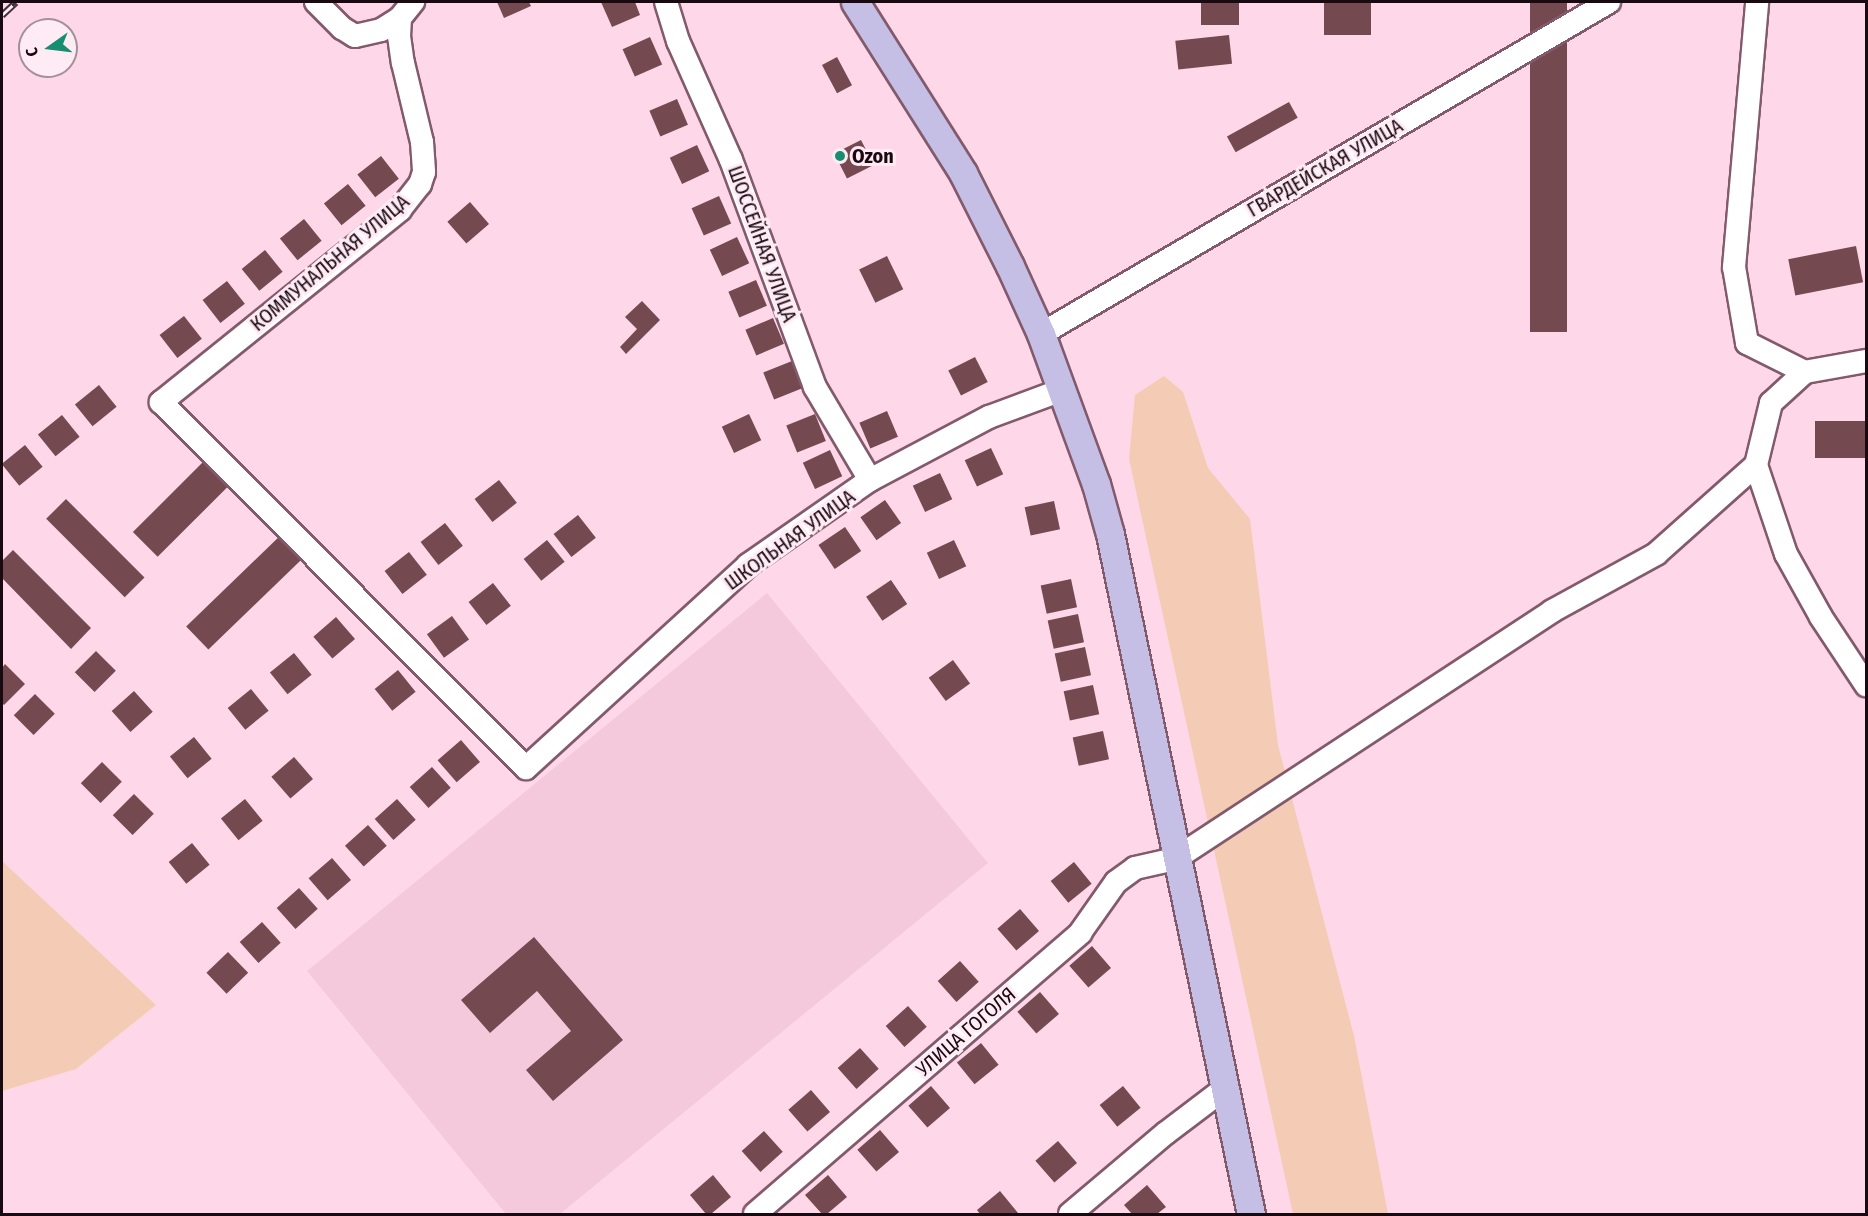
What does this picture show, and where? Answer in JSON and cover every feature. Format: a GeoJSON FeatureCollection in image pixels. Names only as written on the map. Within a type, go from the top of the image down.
{"type":"FeatureCollection","features":[{"type":"Feature","properties":{"kind":"main road"},"geometry":{"type":"LineString","coordinates":[[855,2],[963,173],[1041,334],[1096,484],[1110,534],[1175,859],[1251,1215]]}},
{"type":"Feature","properties":{"kind":"street"},"geometry":{"type":"LineString","coordinates":[[316,2],[342,28],[355,36],[381,30],[407,10]]}},
{"type":"Feature","properties":{"kind":"street","name":"ШОССЕЙНАЯ УЛИЦА"},"geometry":{"type":"LineString","coordinates":[[666,2],[678,41],[731,160],[815,387],[870,480]]}},
{"type":"Feature","properties":{"kind":"street","name":"ГВАРДЕЙСКАЯ УЛИЦА"},"geometry":{"type":"LineString","coordinates":[[1041,334],[1609,2]]}},
{"type":"Feature","properties":{"kind":"street"},"geometry":{"type":"LineString","coordinates":[[1757,2],[1734,267],[1747,343],[1805,372]]}},
{"type":"Feature","properties":{"kind":"street","name":"КОММУНАЛЬНАЯ УЛИЦА"},"geometry":{"type":"LineString","coordinates":[[407,10],[399,36],[403,63],[422,142],[424,172],[420,184],[400,210],[161,402],[526,768]]}},
{"type":"Feature","properties":{"kind":"street"},"geometry":{"type":"LineString","coordinates":[[1866,361],[1805,372],[1771,403],[1756,465],[1786,554],[1821,616],[1866,685]]}},
{"type":"Feature","properties":{"kind":"street","name":"ШКОЛЬНАЯ УЛИЦА"},"geometry":{"type":"LineString","coordinates":[[526,768],[748,565],[870,480],[989,417],[1062,390]]}},
{"type":"Feature","properties":{"kind":"street"},"geometry":{"type":"LineString","coordinates":[[1175,859],[1552,611],[1656,554],[1756,465]]}},
{"type":"Feature","properties":{"kind":"street","name":"УЛИЦА ГОГОЛЯ"},"geometry":{"type":"LineString","coordinates":[[755,1215],[1080,933],[1116,882],[1135,868],[1175,859]]}},
{"type":"Feature","properties":{"kind":"street"},"geometry":{"type":"LineString","coordinates":[[1070,1215],[1166,1133],[1224,1089]]}},
{"type":"Feature","properties":{"kind":"shaded area"},"geometry":{"type":"Polygon","coordinates":[[[1164,376],[1183,392],[1208,468],[1250,519],[1278,745],[1354,1036],[1388,1214],[1293,1214],[1129,459],[1135,395],[1164,376]]]}},
{"type":"Feature","properties":{"kind":"shaded area"},"geometry":{"type":"Polygon","coordinates":[[[767,593],[988,863],[560,1214],[506,1214],[307,971],[767,593]]]}},
{"type":"Feature","properties":{"kind":"shaded area"},"geometry":{"type":"Polygon","coordinates":[[[2,861],[156,1005],[76,1069],[2,1091],[2,861]]]}},
{"type":"Feature","properties":{"kind":"building"},"geometry":{"type":"Polygon","coordinates":[[[497,2],[529,2],[531,6],[504,18],[497,2]]]}},
{"type":"Feature","properties":{"kind":"building"},"geometry":{"type":"Polygon","coordinates":[[[601,2],[635,2],[640,15],[612,27],[601,2]]]}},
{"type":"Feature","properties":{"kind":"building"},"geometry":{"type":"Polygon","coordinates":[[[1201,2],[1239,2],[1239,25],[1201,25],[1201,2]]]}},
{"type":"Feature","properties":{"kind":"building"},"geometry":{"type":"Polygon","coordinates":[[[1324,2],[1371,2],[1371,35],[1324,35],[1324,2]]]}},
{"type":"Feature","properties":{"kind":"building"},"geometry":{"type":"Polygon","coordinates":[[[1530,2],[1567,2],[1567,332],[1530,332],[1530,2]]]}},
{"type":"Feature","properties":{"kind":"building"},"geometry":{"type":"Polygon","coordinates":[[[1229,35],[1232,64],[1178,69],[1175,41],[1229,35]]]}},
{"type":"Feature","properties":{"kind":"building"},"geometry":{"type":"Polygon","coordinates":[[[650,37],[662,64],[635,77],[623,49],[650,37]]]}},
{"type":"Feature","properties":{"kind":"building"},"geometry":{"type":"Polygon","coordinates":[[[837,57],[852,85],[837,93],[822,65],[837,57]]]}},
{"type":"Feature","properties":{"kind":"building"},"geometry":{"type":"Polygon","coordinates":[[[677,99],[688,125],[660,136],[649,111],[677,99]]]}},
{"type":"Feature","properties":{"kind":"building"},"geometry":{"type":"Polygon","coordinates":[[[1289,102],[1298,118],[1236,152],[1227,136],[1289,102]]]}},
{"type":"Feature","properties":{"kind":"building"},"geometry":{"type":"Polygon","coordinates":[[[861,140],[874,165],[847,179],[834,154],[861,140]]]}},
{"type":"Feature","properties":{"kind":"building"},"geometry":{"type":"Polygon","coordinates":[[[697,145],[709,171],[682,184],[670,158],[697,145]]]}},
{"type":"Feature","properties":{"kind":"building"},"geometry":{"type":"Polygon","coordinates":[[[381,156],[399,179],[375,197],[357,174],[381,156]]]}},
{"type":"Feature","properties":{"kind":"building"},"geometry":{"type":"Polygon","coordinates":[[[348,184],[366,206],[342,225],[324,204],[348,184]]]}},
{"type":"Feature","properties":{"kind":"building"},"geometry":{"type":"Polygon","coordinates":[[[719,196],[731,223],[704,236],[692,208],[719,196]]]}},
{"type":"Feature","properties":{"kind":"building"},"geometry":{"type":"Polygon","coordinates":[[[470,202],[489,224],[466,244],[447,222],[470,202]]]}},
{"type":"Feature","properties":{"kind":"building"},"geometry":{"type":"Polygon","coordinates":[[[304,219],[322,241],[298,260],[280,239],[304,219]]]}},
{"type":"Feature","properties":{"kind":"building"},"geometry":{"type":"Polygon","coordinates":[[[737,237],[749,263],[722,276],[710,250],[737,237]]]}},
{"type":"Feature","properties":{"kind":"building"},"geometry":{"type":"Polygon","coordinates":[[[1856,246],[1863,282],[1795,295],[1788,259],[1856,246]]]}},
{"type":"Feature","properties":{"kind":"building"},"geometry":{"type":"Polygon","coordinates":[[[265,250],[283,272],[259,291],[242,269],[265,250]]]}},
{"type":"Feature","properties":{"kind":"building"},"geometry":{"type":"Polygon","coordinates":[[[887,256],[903,289],[875,303],[859,270],[887,256]]]}},
{"type":"Feature","properties":{"kind":"building"},"geometry":{"type":"Polygon","coordinates":[[[756,280],[767,306],[739,317],[728,292],[756,280]]]}},
{"type":"Feature","properties":{"kind":"building"},"geometry":{"type":"Polygon","coordinates":[[[227,281],[245,304],[220,323],[203,300],[227,281]]]}},
{"type":"Feature","properties":{"kind":"building"},"geometry":{"type":"Polygon","coordinates":[[[642,301],[660,320],[626,354],[620,347],[637,329],[625,317],[642,301]]]}},
{"type":"Feature","properties":{"kind":"building"},"geometry":{"type":"Polygon","coordinates":[[[184,316],[202,339],[177,358],[160,335],[184,316]]]}},
{"type":"Feature","properties":{"kind":"building"},"geometry":{"type":"Polygon","coordinates":[[[773,318],[784,344],[756,355],[745,330],[773,318]]]}},
{"type":"Feature","properties":{"kind":"building"},"geometry":{"type":"Polygon","coordinates":[[[975,357],[988,382],[961,396],[948,371],[975,357]]]}},
{"type":"Feature","properties":{"kind":"building"},"geometry":{"type":"Polygon","coordinates":[[[792,361],[803,388],[774,400],[763,373],[792,361]]]}},
{"type":"Feature","properties":{"kind":"building"},"geometry":{"type":"Polygon","coordinates":[[[99,385],[117,407],[93,426],[75,405],[99,385]]]}},
{"type":"Feature","properties":{"kind":"building"},"geometry":{"type":"Polygon","coordinates":[[[887,411],[898,437],[870,448],[859,423],[887,411]]]}},
{"type":"Feature","properties":{"kind":"building"},"geometry":{"type":"Polygon","coordinates":[[[749,414],[761,440],[734,453],[722,427],[749,414]]]}},
{"type":"Feature","properties":{"kind":"building"},"geometry":{"type":"Polygon","coordinates":[[[815,414],[826,441],[797,453],[786,426],[815,414]]]}},
{"type":"Feature","properties":{"kind":"building"},"geometry":{"type":"Polygon","coordinates":[[[62,415],[80,437],[56,456],[38,435],[62,415]]]}},
{"type":"Feature","properties":{"kind":"building"},"geometry":{"type":"Polygon","coordinates":[[[1815,421],[1866,421],[1866,458],[1815,458],[1815,421]]]}},
{"type":"Feature","properties":{"kind":"building"},"geometry":{"type":"Polygon","coordinates":[[[25,445],[43,467],[19,486],[2,464],[25,445]]]}},
{"type":"Feature","properties":{"kind":"building"},"geometry":{"type":"Polygon","coordinates":[[[991,448],[1003,474],[977,487],[965,460],[991,448]]]}},
{"type":"Feature","properties":{"kind":"building"},"geometry":{"type":"Polygon","coordinates":[[[830,450],[842,476],[815,489],[803,463],[830,450]]]}},
{"type":"Feature","properties":{"kind":"building"},"geometry":{"type":"Polygon","coordinates":[[[205,460],[230,485],[158,557],[133,532],[205,460]]]}},
{"type":"Feature","properties":{"kind":"building"},"geometry":{"type":"Polygon","coordinates":[[[940,473],[952,499],[925,512],[913,486],[940,473]]]}},
{"type":"Feature","properties":{"kind":"building"},"geometry":{"type":"Polygon","coordinates":[[[499,480],[517,503],[492,522],[475,499],[499,480]]]}},
{"type":"Feature","properties":{"kind":"building"},"geometry":{"type":"Polygon","coordinates":[[[66,499],[144,577],[125,597],[46,519],[66,499]]]}},
{"type":"Feature","properties":{"kind":"building"},"geometry":{"type":"Polygon","coordinates":[[[885,500],[901,523],[876,540],[860,517],[885,500]]]}},
{"type":"Feature","properties":{"kind":"building"},"geometry":{"type":"Polygon","coordinates":[[[1054,501],[1060,529],[1031,536],[1025,507],[1054,501]]]}},
{"type":"Feature","properties":{"kind":"building"},"geometry":{"type":"Polygon","coordinates":[[[578,515],[596,538],[571,557],[554,534],[578,515]]]}},
{"type":"Feature","properties":{"kind":"building"},"geometry":{"type":"Polygon","coordinates":[[[445,523],[463,546],[438,565],[421,542],[445,523]]]}},
{"type":"Feature","properties":{"kind":"building"},"geometry":{"type":"Polygon","coordinates":[[[845,527],[861,551],[835,569],[818,545],[845,527]]]}},
{"type":"Feature","properties":{"kind":"building"},"geometry":{"type":"Polygon","coordinates":[[[284,532],[306,555],[208,649],[186,626],[284,532]]]}},
{"type":"Feature","properties":{"kind":"building"},"geometry":{"type":"Polygon","coordinates":[[[547,540],[565,562],[541,581],[524,559],[547,540]]]}},
{"type":"Feature","properties":{"kind":"building"},"geometry":{"type":"Polygon","coordinates":[[[954,540],[966,566],[939,579],[927,553],[954,540]]]}},
{"type":"Feature","properties":{"kind":"building"},"geometry":{"type":"Polygon","coordinates":[[[13,550],[91,628],[71,649],[2,578],[2,561],[13,550]]]}},
{"type":"Feature","properties":{"kind":"building"},"geometry":{"type":"Polygon","coordinates":[[[409,552],[427,575],[402,594],[385,571],[409,552]]]}},
{"type":"Feature","properties":{"kind":"building"},"geometry":{"type":"Polygon","coordinates":[[[1071,579],[1077,607],[1047,614],[1041,585],[1071,579]]]}},
{"type":"Feature","properties":{"kind":"building"},"geometry":{"type":"Polygon","coordinates":[[[891,580],[907,604],[882,621],[866,597],[891,580]]]}},
{"type":"Feature","properties":{"kind":"building"},"geometry":{"type":"Polygon","coordinates":[[[493,583],[511,606],[486,625],[469,602],[493,583]]]}},
{"type":"Feature","properties":{"kind":"building"},"geometry":{"type":"Polygon","coordinates":[[[1078,614],[1084,642],[1054,649],[1048,620],[1078,614]]]}},
{"type":"Feature","properties":{"kind":"building"},"geometry":{"type":"Polygon","coordinates":[[[452,616],[469,639],[444,658],[427,634],[452,616]]]}},
{"type":"Feature","properties":{"kind":"building"},"geometry":{"type":"Polygon","coordinates":[[[336,617],[355,639],[332,659],[313,637],[336,617]]]}},
{"type":"Feature","properties":{"kind":"building"},"geometry":{"type":"Polygon","coordinates":[[[1085,647],[1091,675],[1061,682],[1055,653],[1085,647]]]}},
{"type":"Feature","properties":{"kind":"building"},"geometry":{"type":"Polygon","coordinates":[[[96,651],[116,671],[95,692],[75,672],[96,651]]]}},
{"type":"Feature","properties":{"kind":"building"},"geometry":{"type":"Polygon","coordinates":[[[294,653],[312,675],[288,694],[270,673],[294,653]]]}},
{"type":"Feature","properties":{"kind":"building"},"geometry":{"type":"Polygon","coordinates":[[[953,660],[970,683],[946,701],[929,678],[953,660]]]}},
{"type":"Feature","properties":{"kind":"building"},"geometry":{"type":"Polygon","coordinates":[[[5,664],[25,684],[4,705],[2,703],[2,668],[5,664]]]}},
{"type":"Feature","properties":{"kind":"building"},"geometry":{"type":"Polygon","coordinates":[[[398,670],[416,692],[392,711],[375,689],[398,670]]]}},
{"type":"Feature","properties":{"kind":"building"},"geometry":{"type":"Polygon","coordinates":[[[1093,685],[1099,714],[1070,721],[1064,691],[1093,685]]]}},
{"type":"Feature","properties":{"kind":"building"},"geometry":{"type":"Polygon","coordinates":[[[251,689],[269,711],[245,730],[228,708],[251,689]]]}},
{"type":"Feature","properties":{"kind":"building"},"geometry":{"type":"Polygon","coordinates":[[[134,691],[153,712],[130,732],[112,711],[134,691]]]}},
{"type":"Feature","properties":{"kind":"building"},"geometry":{"type":"Polygon","coordinates":[[[35,694],[55,714],[34,735],[14,715],[35,694]]]}},
{"type":"Feature","properties":{"kind":"building"},"geometry":{"type":"Polygon","coordinates":[[[1103,731],[1109,759],[1079,766],[1073,737],[1103,731]]]}},
{"type":"Feature","properties":{"kind":"building"},"geometry":{"type":"Polygon","coordinates":[[[194,737],[212,759],[188,778],[170,757],[194,737]]]}},
{"type":"Feature","properties":{"kind":"building"},"geometry":{"type":"Polygon","coordinates":[[[461,740],[480,762],[457,782],[438,760],[461,740]]]}},
{"type":"Feature","properties":{"kind":"building"},"geometry":{"type":"Polygon","coordinates":[[[294,757],[313,779],[290,799],[271,777],[294,757]]]}},
{"type":"Feature","properties":{"kind":"building"},"geometry":{"type":"Polygon","coordinates":[[[102,762],[122,782],[101,803],[81,783],[102,762]]]}},
{"type":"Feature","properties":{"kind":"building"},"geometry":{"type":"Polygon","coordinates":[[[432,767],[451,788],[428,808],[410,787],[432,767]]]}},
{"type":"Feature","properties":{"kind":"building"},"geometry":{"type":"Polygon","coordinates":[[[134,794],[154,814],[133,835],[113,815],[134,794]]]}},
{"type":"Feature","properties":{"kind":"building"},"geometry":{"type":"Polygon","coordinates":[[[245,799],[263,821],[239,840],[221,819],[245,799]]]}},
{"type":"Feature","properties":{"kind":"building"},"geometry":{"type":"Polygon","coordinates":[[[397,799],[416,820],[393,840],[375,819],[397,799]]]}},
{"type":"Feature","properties":{"kind":"building"},"geometry":{"type":"Polygon","coordinates":[[[368,825],[387,846],[364,867],[345,846],[368,825]]]}},
{"type":"Feature","properties":{"kind":"building"},"geometry":{"type":"Polygon","coordinates":[[[192,843],[210,865],[186,884],[169,862],[192,843]]]}},
{"type":"Feature","properties":{"kind":"building"},"geometry":{"type":"Polygon","coordinates":[[[332,858],[351,880],[328,900],[309,878],[332,858]]]}},
{"type":"Feature","properties":{"kind":"building"},"geometry":{"type":"Polygon","coordinates":[[[1074,862],[1092,884],[1068,903],[1051,881],[1074,862]]]}},
{"type":"Feature","properties":{"kind":"building"},"geometry":{"type":"Polygon","coordinates":[[[299,888],[318,909],[295,929],[277,908],[299,888]]]}},
{"type":"Feature","properties":{"kind":"building"},"geometry":{"type":"Polygon","coordinates":[[[1020,909],[1039,931],[1016,951],[997,929],[1020,909]]]}},
{"type":"Feature","properties":{"kind":"building"},"geometry":{"type":"Polygon","coordinates":[[[262,922],[281,943],[258,963],[240,942],[262,922]]]}},
{"type":"Feature","properties":{"kind":"building"},"geometry":{"type":"Polygon","coordinates":[[[534,937],[623,1040],[553,1101],[526,1070],[571,1031],[537,991],[490,1033],[461,1000],[534,937]]]}},
{"type":"Feature","properties":{"kind":"building"},"geometry":{"type":"Polygon","coordinates":[[[1092,946],[1111,968],[1088,988],[1069,966],[1092,946]]]}},
{"type":"Feature","properties":{"kind":"building"},"geometry":{"type":"Polygon","coordinates":[[[228,952],[248,973],[227,994],[206,973],[228,952]]]}},
{"type":"Feature","properties":{"kind":"building"},"geometry":{"type":"Polygon","coordinates":[[[960,961],[979,982],[956,1002],[938,981],[960,961]]]}},
{"type":"Feature","properties":{"kind":"building"},"geometry":{"type":"Polygon","coordinates":[[[1040,992],[1059,1014],[1036,1034],[1017,1012],[1040,992]]]}},
{"type":"Feature","properties":{"kind":"building"},"geometry":{"type":"Polygon","coordinates":[[[908,1006],[927,1027],[904,1047],[886,1026],[908,1006]]]}},
{"type":"Feature","properties":{"kind":"building"},"geometry":{"type":"Polygon","coordinates":[[[981,1043],[999,1065],[975,1084],[957,1063],[981,1043]]]}},
{"type":"Feature","properties":{"kind":"building"},"geometry":{"type":"Polygon","coordinates":[[[860,1048],[879,1069],[856,1089],[838,1068],[860,1048]]]}},
{"type":"Feature","properties":{"kind":"building"},"geometry":{"type":"Polygon","coordinates":[[[931,1086],[950,1108],[927,1128],[908,1106],[931,1086]]]}},
{"type":"Feature","properties":{"kind":"building"},"geometry":{"type":"Polygon","coordinates":[[[1123,1086],[1141,1108],[1117,1127],[1100,1105],[1123,1086]]]}},
{"type":"Feature","properties":{"kind":"building"},"geometry":{"type":"Polygon","coordinates":[[[811,1090],[830,1112],[807,1132],[788,1110],[811,1090]]]}},
{"type":"Feature","properties":{"kind":"building"},"geometry":{"type":"Polygon","coordinates":[[[880,1130],[899,1152],[876,1172],[857,1150],[880,1130]]]}},
{"type":"Feature","properties":{"kind":"building"},"geometry":{"type":"Polygon","coordinates":[[[764,1131],[783,1152],[760,1172],[742,1151],[764,1131]]]}},
{"type":"Feature","properties":{"kind":"building"},"geometry":{"type":"Polygon","coordinates":[[[1058,1141],[1077,1163],[1054,1183],[1035,1161],[1058,1141]]]}},
{"type":"Feature","properties":{"kind":"building"},"geometry":{"type":"Polygon","coordinates":[[[713,1175],[731,1197],[711,1214],[706,1214],[690,1195],[713,1175]]]}},
{"type":"Feature","properties":{"kind":"building"},"geometry":{"type":"Polygon","coordinates":[[[828,1175],[847,1197],[827,1214],[822,1214],[805,1195],[828,1175]]]}},
{"type":"Feature","properties":{"kind":"building"},"geometry":{"type":"Polygon","coordinates":[[[1147,1185],[1166,1207],[1157,1214],[1132,1214],[1124,1205],[1147,1185]]]}},
{"type":"Feature","properties":{"kind":"building"},"geometry":{"type":"Polygon","coordinates":[[[1000,1191],[1018,1213],[980,1214],[977,1210],[1000,1191]]]}},
{"type":"Feature","properties":{"kind":"railway"},"geometry":{"type":"LineString","coordinates":[[2,15],[16,2]]}},
{"type":"Feature","properties":{"kind":"place","name":"Ozon"},"geometry":{"type":"Point","coordinates":[840,156]}}]}
